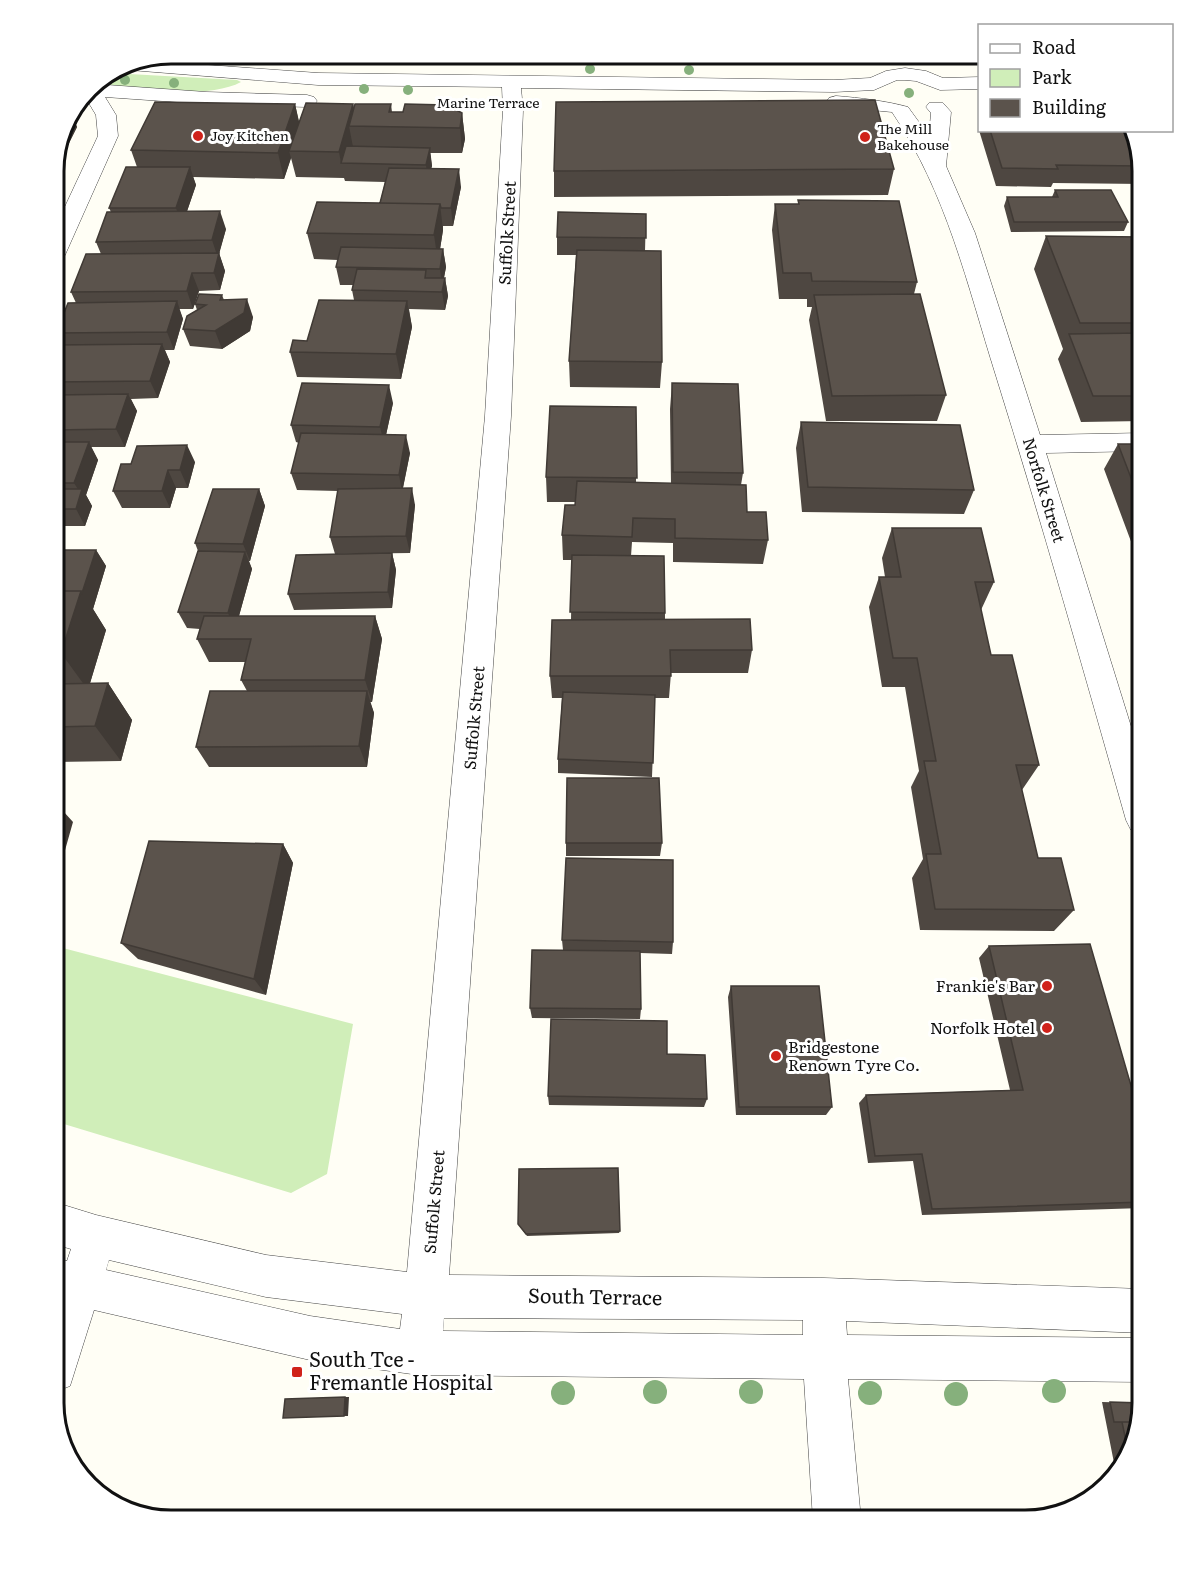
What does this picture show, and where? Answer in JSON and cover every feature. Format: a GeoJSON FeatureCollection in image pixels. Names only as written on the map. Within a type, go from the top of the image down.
{"type":"FeatureCollection","features":[{"type":"Feature","properties":{"kind":"street"},"geometry":{"type":"LineString","coordinates":[[289,64],[318,79]]}},
{"type":"Feature","properties":{"kind":"street","name":"Marine Terrace"},"geometry":{"type":"LineString","coordinates":[[155,66],[260,68],[318,79],[513,98],[746,86],[874,84],[893,75],[904,74],[919,75],[940,84],[978,83]]}},
{"type":"Feature","properties":{"kind":"street"},"geometry":{"type":"LineString","coordinates":[[102,91],[206,98],[341,100],[276,92],[260,68],[232,93],[206,98]]}},
{"type":"Feature","properties":{"kind":"street"},"geometry":{"type":"LineString","coordinates":[[874,84],[874,96],[894,109]]}},
{"type":"Feature","properties":{"kind":"street"},"geometry":{"type":"LineString","coordinates":[[939,106],[945,98],[945,91],[940,84]]}},
{"type":"Feature","properties":{"kind":"street"},"geometry":{"type":"LineString","coordinates":[[669,103],[849,102],[924,111],[978,96]]}},
{"type":"Feature","properties":{"kind":"street"},"geometry":{"type":"LineString","coordinates":[[65,231],[108,136],[106,115],[95,97]]}},
{"type":"Feature","properties":{"kind":"street","name":"Suffolk Street"},"geometry":{"type":"LineString","coordinates":[[419,1353],[426,1296],[498,416],[513,98]]}},
{"type":"Feature","properties":{"kind":"street","name":"Norfolk Street"},"geometry":{"type":"LineString","coordinates":[[937,164],[941,112],[939,106]]}},
{"type":"Feature","properties":{"kind":"street","name":"Norfolk Street"},"geometry":{"type":"LineString","coordinates":[[894,109],[937,164],[971,257],[1031,444],[1132,783]]}},
{"type":"Feature","properties":{"kind":"street"},"geometry":{"type":"LineString","coordinates":[[1031,444],[1132,442]]}},
{"type":"Feature","properties":{"kind":"street","name":"South Terrace"},"geometry":{"type":"LineString","coordinates":[[64,1226],[96,1236],[266,1276],[426,1296],[824,1299],[1132,1311]]}},
{"type":"Feature","properties":{"kind":"street"},"geometry":{"type":"LineString","coordinates":[[64,1341],[69,1326],[66,1283],[96,1236]]}},
{"type":"Feature","properties":{"kind":"street"},"geometry":{"type":"LineString","coordinates":[[66,1283],[310,1338],[419,1353],[1132,1360]]}},
{"type":"Feature","properties":{"kind":"street"},"geometry":{"type":"LineString","coordinates":[[824,1299],[836,1510]]}},
{"type":"Feature","properties":{"kind":"green space"},"geometry":{"type":"Polygon","coordinates":[[[128,74],[241,82],[209,91],[147,91],[106,87],[128,74]]]}},
{"type":"Feature","properties":{"kind":"green space"},"geometry":{"type":"Polygon","coordinates":[[[64,948],[353,1024],[327,1174],[291,1193],[64,1124],[64,948]]]}},
{"type":"Feature","properties":{"kind":"building"},"geometry":{"type":"Polygon","coordinates":[[[875,100],[894,169],[554,171],[556,102],[875,100]]]}},
{"type":"Feature","properties":{"kind":"building"},"geometry":{"type":"Polygon","coordinates":[[[155,102],[295,104],[278,153],[131,150],[155,102]]]}},
{"type":"Feature","properties":{"kind":"building"},"geometry":{"type":"Polygon","coordinates":[[[306,103],[353,104],[339,152],[289,151],[306,103]]]}},
{"type":"Feature","properties":{"kind":"building"},"geometry":{"type":"Polygon","coordinates":[[[355,104],[391,104],[389,112],[403,112],[405,104],[447,105],[462,113],[460,128],[349,126],[355,104]]]}},
{"type":"Feature","properties":{"kind":"building"},"geometry":{"type":"Polygon","coordinates":[[[991,132],[1125,132],[1132,157],[1132,166],[1056,165],[1058,169],[1002,168],[991,132]]]}},
{"type":"Feature","properties":{"kind":"building"},"geometry":{"type":"Polygon","coordinates":[[[346,146],[430,148],[426,165],[341,163],[346,146]]]}},
{"type":"Feature","properties":{"kind":"building"},"geometry":{"type":"Polygon","coordinates":[[[126,167],[190,167],[176,208],[109,208],[126,167]]]}},
{"type":"Feature","properties":{"kind":"building"},"geometry":{"type":"Polygon","coordinates":[[[389,168],[459,169],[451,208],[441,208],[440,204],[380,203],[389,168]]]}},
{"type":"Feature","properties":{"kind":"building"},"geometry":{"type":"Polygon","coordinates":[[[1055,190],[1111,190],[1128,222],[1014,222],[1007,197],[1058,197],[1055,190]]]}},
{"type":"Feature","properties":{"kind":"building"},"geometry":{"type":"Polygon","coordinates":[[[798,200],[899,201],[917,282],[812,281],[811,273],[783,273],[775,204],[799,204],[798,200]]]}},
{"type":"Feature","properties":{"kind":"building"},"geometry":{"type":"Polygon","coordinates":[[[317,202],[440,204],[434,235],[307,233],[317,202]]]}},
{"type":"Feature","properties":{"kind":"building"},"geometry":{"type":"Polygon","coordinates":[[[220,211],[212,240],[96,242],[107,212],[220,211]]]}},
{"type":"Feature","properties":{"kind":"building"},"geometry":{"type":"Polygon","coordinates":[[[558,212],[646,214],[646,238],[557,237],[558,212]]]}},
{"type":"Feature","properties":{"kind":"building"},"geometry":{"type":"Polygon","coordinates":[[[1046,236],[1132,237],[1132,323],[1080,323],[1046,236]]]}},
{"type":"Feature","properties":{"kind":"building"},"geometry":{"type":"Polygon","coordinates":[[[341,247],[443,249],[440,269],[336,267],[341,247]]]}},
{"type":"Feature","properties":{"kind":"building"},"geometry":{"type":"Polygon","coordinates":[[[577,250],[661,251],[662,362],[569,361],[577,250]]]}},
{"type":"Feature","properties":{"kind":"building"},"geometry":{"type":"Polygon","coordinates":[[[219,253],[214,273],[192,273],[187,291],[71,292],[86,254],[219,253]]]}},
{"type":"Feature","properties":{"kind":"building"},"geometry":{"type":"Polygon","coordinates":[[[357,269],[426,270],[425,278],[445,278],[442,292],[352,290],[357,269]]]}},
{"type":"Feature","properties":{"kind":"building"},"geometry":{"type":"Polygon","coordinates":[[[199,294],[222,295],[220,300],[247,299],[244,313],[215,331],[183,329],[187,316],[206,305],[195,304],[199,294]]]}},
{"type":"Feature","properties":{"kind":"building"},"geometry":{"type":"Polygon","coordinates":[[[920,294],[946,395],[832,396],[814,295],[920,294]]]}},
{"type":"Feature","properties":{"kind":"building"},"geometry":{"type":"Polygon","coordinates":[[[319,300],[407,301],[396,354],[290,352],[293,340],[307,341],[319,300]]]}},
{"type":"Feature","properties":{"kind":"building"},"geometry":{"type":"Polygon","coordinates":[[[177,301],[167,332],[65,333],[65,311],[68,303],[177,301]]]}},
{"type":"Feature","properties":{"kind":"building"},"geometry":{"type":"Polygon","coordinates":[[[1132,333],[1132,396],[1093,396],[1069,334],[1132,333]]]}},
{"type":"Feature","properties":{"kind":"building"},"geometry":{"type":"Polygon","coordinates":[[[162,344],[150,381],[65,382],[65,345],[162,344]]]}},
{"type":"Feature","properties":{"kind":"building"},"geometry":{"type":"Polygon","coordinates":[[[302,383],[389,385],[380,427],[291,425],[302,383]]]}},
{"type":"Feature","properties":{"kind":"building"},"geometry":{"type":"Polygon","coordinates":[[[672,383],[738,384],[743,473],[673,472],[672,383]]]}},
{"type":"Feature","properties":{"kind":"building"},"geometry":{"type":"Polygon","coordinates":[[[128,394],[116,429],[65,430],[65,395],[128,394]]]}},
{"type":"Feature","properties":{"kind":"building"},"geometry":{"type":"Polygon","coordinates":[[[550,406],[636,407],[637,478],[546,477],[550,406]]]}},
{"type":"Feature","properties":{"kind":"building"},"geometry":{"type":"Polygon","coordinates":[[[801,422],[960,425],[974,490],[808,487],[801,422]]]}},
{"type":"Feature","properties":{"kind":"building"},"geometry":{"type":"Polygon","coordinates":[[[301,433],[406,435],[399,475],[291,473],[301,433]]]}},
{"type":"Feature","properties":{"kind":"building"},"geometry":{"type":"Polygon","coordinates":[[[65,442],[89,442],[74,483],[65,483],[65,442]]]}},
{"type":"Feature","properties":{"kind":"building"},"geometry":{"type":"Polygon","coordinates":[[[1118,444],[1132,444],[1132,480],[1118,444]]]}},
{"type":"Feature","properties":{"kind":"building"},"geometry":{"type":"Polygon","coordinates":[[[187,445],[180,470],[168,470],[162,491],[113,491],[121,464],[131,464],[137,446],[187,445]]]}},
{"type":"Feature","properties":{"kind":"building"},"geometry":{"type":"Polygon","coordinates":[[[577,481],[746,485],[747,512],[766,512],[768,540],[675,538],[675,519],[633,518],[632,537],[562,535],[565,505],[575,505],[577,481]]]}},
{"type":"Feature","properties":{"kind":"building"},"geometry":{"type":"Polygon","coordinates":[[[412,488],[406,536],[330,537],[338,489],[412,488]]]}},
{"type":"Feature","properties":{"kind":"building"},"geometry":{"type":"Polygon","coordinates":[[[65,489],[82,489],[76,509],[65,509],[65,489]]]}},
{"type":"Feature","properties":{"kind":"building"},"geometry":{"type":"Polygon","coordinates":[[[213,489],[259,489],[243,544],[195,543],[213,489]]]}},
{"type":"Feature","properties":{"kind":"building"},"geometry":{"type":"Polygon","coordinates":[[[892,528],[981,528],[994,582],[975,582],[991,655],[1012,655],[1039,765],[1016,765],[1038,858],[1061,858],[1074,910],[935,909],[926,854],[941,854],[924,761],[936,761],[917,658],[893,658],[879,577],[901,577],[892,528]]]}},
{"type":"Feature","properties":{"kind":"building"},"geometry":{"type":"Polygon","coordinates":[[[65,550],[96,550],[82,593],[81,591],[65,591],[65,550]]]}},
{"type":"Feature","properties":{"kind":"building"},"geometry":{"type":"Polygon","coordinates":[[[198,551],[245,552],[228,613],[178,612],[198,551]]]}},
{"type":"Feature","properties":{"kind":"building"},"geometry":{"type":"Polygon","coordinates":[[[392,553],[388,592],[288,594],[296,555],[392,553]]]}},
{"type":"Feature","properties":{"kind":"building"},"geometry":{"type":"Polygon","coordinates":[[[572,555],[664,556],[665,613],[570,612],[572,555]]]}},
{"type":"Feature","properties":{"kind":"building"},"geometry":{"type":"Polygon","coordinates":[[[65,591],[81,591],[65,642],[65,591]]]}},
{"type":"Feature","properties":{"kind":"building"},"geometry":{"type":"Polygon","coordinates":[[[204,616],[375,616],[365,680],[241,680],[251,639],[197,639],[204,616]]]}},
{"type":"Feature","properties":{"kind":"building"},"geometry":{"type":"Polygon","coordinates":[[[750,619],[752,650],[670,650],[671,676],[550,676],[552,620],[750,619]]]}},
{"type":"Feature","properties":{"kind":"building"},"geometry":{"type":"Polygon","coordinates":[[[108,683],[95,726],[65,727],[65,684],[108,683]]]}},
{"type":"Feature","properties":{"kind":"building"},"geometry":{"type":"Polygon","coordinates":[[[210,691],[367,691],[359,746],[196,747],[210,691]]]}},
{"type":"Feature","properties":{"kind":"building"},"geometry":{"type":"Polygon","coordinates":[[[563,692],[655,695],[653,763],[558,759],[563,692]]]}},
{"type":"Feature","properties":{"kind":"building"},"geometry":{"type":"Polygon","coordinates":[[[567,778],[659,778],[662,843],[566,843],[567,778]]]}},
{"type":"Feature","properties":{"kind":"building"},"geometry":{"type":"Polygon","coordinates":[[[149,841],[283,844],[254,979],[121,943],[149,841]]]}},
{"type":"Feature","properties":{"kind":"building"},"geometry":{"type":"Polygon","coordinates":[[[566,858],[673,860],[673,942],[562,940],[566,858]]]}},
{"type":"Feature","properties":{"kind":"building","name":"Norfolk Hotel"},"geometry":{"type":"Polygon","coordinates":[[[1090,944],[1132,1089],[1132,1202],[932,1209],[922,1154],[875,1156],[866,1095],[1023,1090],[989,946],[1090,944]]]}},
{"type":"Feature","properties":{"kind":"building"},"geometry":{"type":"Polygon","coordinates":[[[532,950],[640,951],[641,1009],[530,1008],[532,950]]]}},
{"type":"Feature","properties":{"kind":"building","name":"Bridgestone Renown Tyre Co."},"geometry":{"type":"Polygon","coordinates":[[[731,986],[819,986],[832,1107],[739,1107],[731,986]]]}},
{"type":"Feature","properties":{"kind":"building"},"geometry":{"type":"Polygon","coordinates":[[[551,1019],[667,1021],[667,1054],[705,1055],[707,1099],[548,1096],[551,1019]]]}},
{"type":"Feature","properties":{"kind":"building"},"geometry":{"type":"Polygon","coordinates":[[[618,1168],[620,1231],[526,1234],[518,1224],[519,1169],[618,1168]]]}},
{"type":"Feature","properties":{"kind":"building"},"geometry":{"type":"Polygon","coordinates":[[[345,1397],[344,1416],[283,1418],[285,1399],[345,1397]]]}},
{"type":"Feature","properties":{"kind":"building"},"geometry":{"type":"Polygon","coordinates":[[[1110,1402],[1132,1403],[1131,1422],[1114,1422],[1110,1402]]]}},
{"type":"Feature","properties":{"kind":"building"},"geometry":{"type":"Polygon","coordinates":[[[1122,1422],[1131,1422],[1127,1437],[1126,1440],[1122,1422]]]}},
{"type":"Feature","properties":{"kind":"place","name":"Joy Kitchen"},"geometry":{"type":"Point","coordinates":[198,136]}},
{"type":"Feature","properties":{"kind":"place","name":"The Mill Bakehouse"},"geometry":{"type":"Point","coordinates":[865,137]}},
{"type":"Feature","properties":{"kind":"place","name":"Frankie's Bar"},"geometry":{"type":"Point","coordinates":[1047,986]}},
{"type":"Feature","properties":{"kind":"place","name":"Norfolk Hotel"},"geometry":{"type":"Point","coordinates":[1047,1028]}},
{"type":"Feature","properties":{"kind":"place","name":"Bridgestone Renown Tyre Co."},"geometry":{"type":"Point","coordinates":[776,1056]}},
{"type":"Feature","properties":{"kind":"place","name":"South Tce - Fremantle Hospital"},"geometry":{"type":"Point","coordinates":[297,1372]}}]}
